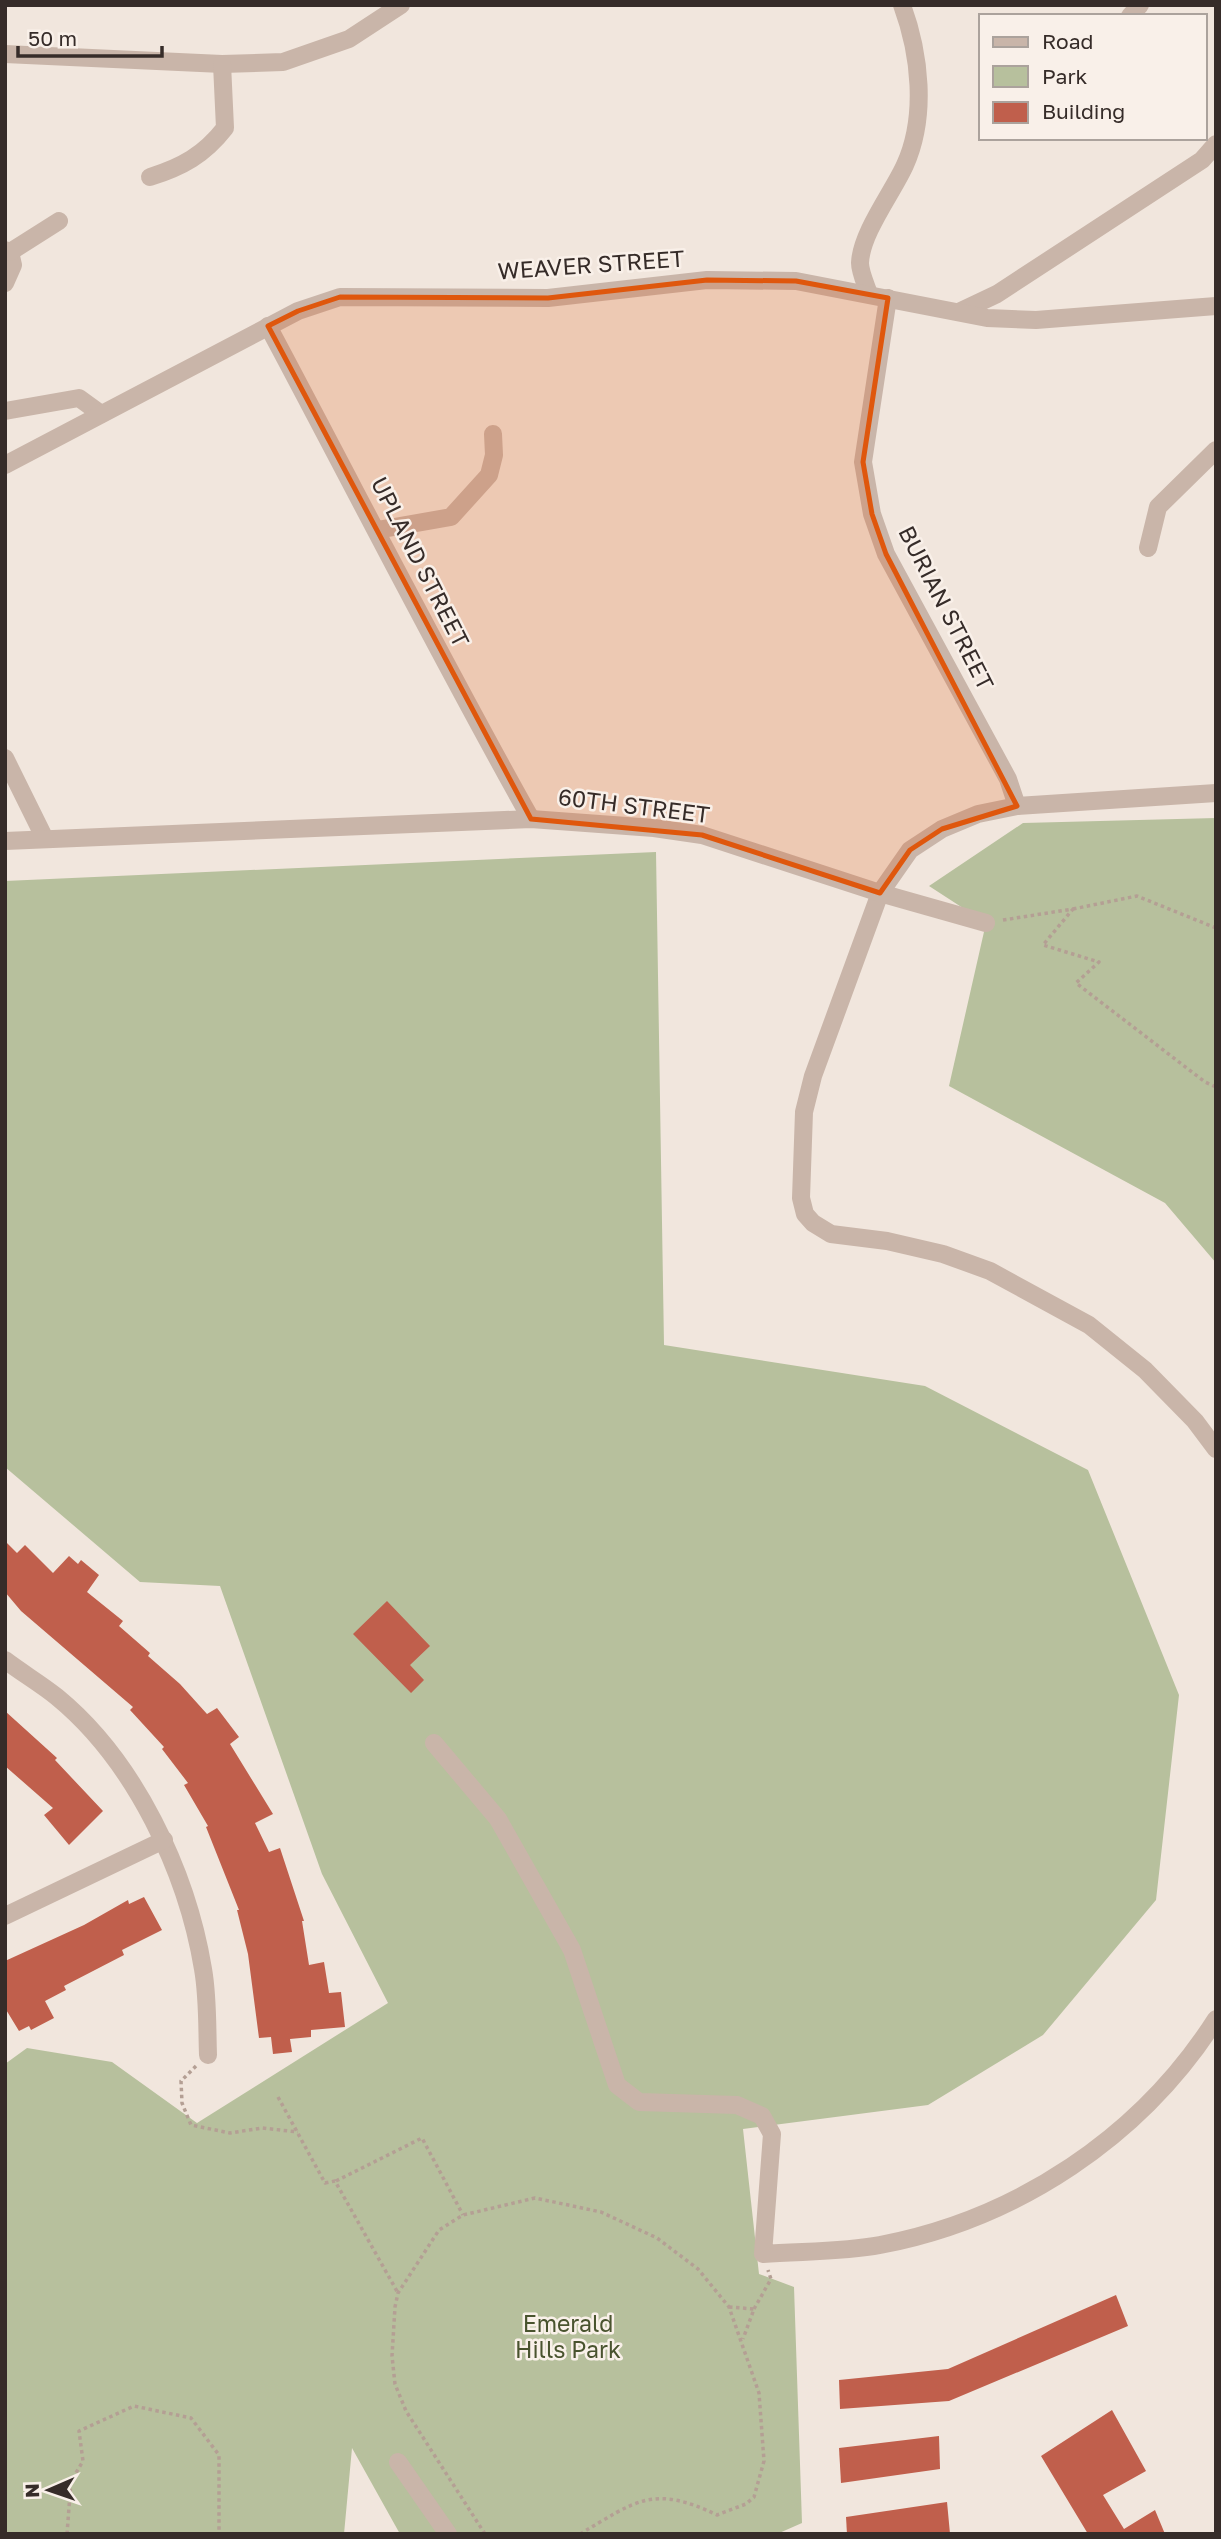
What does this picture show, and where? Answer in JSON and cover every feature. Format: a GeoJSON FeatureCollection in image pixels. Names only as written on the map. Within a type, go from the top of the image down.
{"type":"FeatureCollection","features":[{"type":"Feature","properties":{"kind":"street"},"geometry":{"type":"LineString","coordinates":[[5,54],[222,64],[283,62],[349,39],[401,5]]}},
{"type":"Feature","properties":{"kind":"street"},"geometry":{"type":"LineString","coordinates":[[869,294],[860,263],[867,239],[906,163],[918,111],[916,58],[902,5]]}},
{"type":"Feature","properties":{"kind":"street"},"geometry":{"type":"LineString","coordinates":[[149,177],[184,166],[210,148],[225,128],[222,64]]}},
{"type":"Feature","properties":{"kind":"street"},"geometry":{"type":"LineString","coordinates":[[959,312],[997,294],[1202,160],[1216,144]]}},
{"type":"Feature","properties":{"kind":"street"},"geometry":{"type":"LineString","coordinates":[[5,283],[13,265],[8,251],[60,221]]}},
{"type":"Feature","properties":{"kind":"street","name":"WEAVER STREET"},"geometry":{"type":"LineString","coordinates":[[5,465],[268,326],[298,311],[340,297],[548,298],[707,280],[796,281],[987,318],[1036,320],[1216,306]]}},
{"type":"Feature","properties":{"kind":"street","name":"BURIAN STREET"},"geometry":{"type":"LineString","coordinates":[[888,299],[863,462],[872,514],[886,554],[1008,779],[1017,806]]}},
{"type":"Feature","properties":{"kind":"street","name":"UPLAND STREET"},"geometry":{"type":"LineString","coordinates":[[268,326],[377,530],[437,652],[531,819]]}},
{"type":"Feature","properties":{"kind":"street"},"geometry":{"type":"LineString","coordinates":[[5,411],[79,398],[101,414]]}},
{"type":"Feature","properties":{"kind":"street"},"geometry":{"type":"LineString","coordinates":[[377,530],[451,517],[489,475],[494,455],[493,434]]}},
{"type":"Feature","properties":{"kind":"street"},"geometry":{"type":"LineString","coordinates":[[1148,548],[1158,507],[1216,450]]}},
{"type":"Feature","properties":{"kind":"street"},"geometry":{"type":"LineString","coordinates":[[5,758],[45,839]]}},
{"type":"Feature","properties":{"kind":"street"},"geometry":{"type":"LineString","coordinates":[[1216,793],[1017,806],[978,814],[942,830],[910,850],[880,893],[813,1076],[804,1112],[800,1198],[805,1214],[813,1223],[831,1234],[887,1241],[943,1254],[990,1271],[1046,1299],[1089,1325],[1145,1370],[1195,1421],[1216,1450]]}},
{"type":"Feature","properties":{"kind":"street","name":"60TH STREET"},"geometry":{"type":"LineString","coordinates":[[5,841],[531,819],[702,835],[880,893],[986,923]]}},
{"type":"Feature","properties":{"kind":"street"},"geometry":{"type":"LineString","coordinates":[[5,1660],[58,1698],[114,1758],[164,1840],[184,1891],[204,1972],[208,2054]]}},
{"type":"Feature","properties":{"kind":"street"},"geometry":{"type":"LineString","coordinates":[[434,1743],[498,1819],[572,1950],[617,2084],[639,2102],[737,2105],[762,2116],[772,2134],[772,2172],[763,2254],[878,2246],[950,2228],[1022,2197],[1086,2158],[1121,2128],[1177,2073],[1216,2019]]}},
{"type":"Feature","properties":{"kind":"street"},"geometry":{"type":"LineString","coordinates":[[5,1916],[164,1840]]}},
{"type":"Feature","properties":{"kind":"street"},"geometry":{"type":"LineString","coordinates":[[398,2462],[448,2534]]}},
{"type":"Feature","properties":{"kind":"path"},"geometry":{"type":"LineString","coordinates":[[986,923],[1137,896],[1216,928]]}},
{"type":"Feature","properties":{"kind":"path"},"geometry":{"type":"LineString","coordinates":[[1073,909],[1043,945],[1099,962],[1076,982],[1205,1082],[1216,1087]]}},
{"type":"Feature","properties":{"kind":"path"},"geometry":{"type":"LineString","coordinates":[[208,2054],[181,2081],[182,2104],[191,2125],[230,2133],[262,2129],[298,2132]]}},
{"type":"Feature","properties":{"kind":"path"},"geometry":{"type":"LineString","coordinates":[[278,2097],[325,2183],[335,2181],[422,2138],[463,2215]]}},
{"type":"Feature","properties":{"kind":"path"},"geometry":{"type":"LineString","coordinates":[[335,2181],[398,2292]]}},
{"type":"Feature","properties":{"kind":"path"},"geometry":{"type":"LineString","coordinates":[[485,2534],[406,2411],[395,2384],[392,2356],[398,2292],[439,2230],[463,2215],[535,2198],[601,2211],[657,2238],[698,2269],[729,2307],[759,2393],[764,2461],[754,2497],[746,2504],[717,2515],[679,2499],[639,2500],[580,2534]]}},
{"type":"Feature","properties":{"kind":"path"},"geometry":{"type":"LineString","coordinates":[[743,2341],[754,2309],[771,2279],[763,2254]]}},
{"type":"Feature","properties":{"kind":"path"},"geometry":{"type":"LineString","coordinates":[[729,2307],[754,2309]]}},
{"type":"Feature","properties":{"kind":"path"},"geometry":{"type":"LineString","coordinates":[[67,2534],[71,2481],[83,2461],[79,2431],[134,2406],[191,2418],[219,2455],[219,2534]]}},
{"type":"Feature","properties":{"kind":"highlighted area"},"geometry":{"type":"Polygon","coordinates":[[[707,280],[796,281],[888,298],[863,462],[872,514],[886,554],[1017,806],[942,829],[910,850],[880,893],[702,835],[531,819],[268,326],[298,311],[340,297],[548,298],[707,280]]]}},
{"type":"Feature","properties":{"kind":"green space"},"geometry":{"type":"Polygon","coordinates":[[[1216,818],[1216,1263],[1165,1203],[949,1086],[986,923],[929,886],[1023,823],[1216,818]]]}},
{"type":"Feature","properties":{"kind":"green space","name":"Emerald Hills Park"},"geometry":{"type":"Polygon","coordinates":[[[656,852],[664,1345],[925,1386],[1088,1470],[1179,1695],[1156,1900],[1043,2035],[928,2105],[743,2129],[759,2274],[794,2287],[802,2523],[777,2534],[400,2534],[352,2448],[344,2534],[5,2534],[5,2064],[27,2048],[112,2062],[197,2123],[388,2003],[322,1874],[220,1586],[140,1582],[5,1467],[5,881],[656,852]]]}},
{"type":"Feature","properties":{"kind":"building"},"geometry":{"type":"Polygon","coordinates":[[[5,1541],[17,1553],[25,1545],[53,1573],[69,1556],[78,1564],[81,1560],[99,1575],[87,1592],[123,1621],[119,1626],[150,1653],[148,1656],[180,1684],[207,1714],[217,1708],[239,1737],[230,1744],[273,1814],[255,1823],[269,1852],[280,1848],[304,1921],[309,1965],[324,1962],[329,1993],[341,1992],[345,2027],[311,2030],[311,2037],[290,2039],[292,2052],[273,2054],[271,2037],[259,2038],[239,1910],[206,1827],[208,1826],[184,1785],[188,1783],[162,1749],[164,1747],[130,1710],[133,1707],[21,1611],[5,1592],[5,1541]]]}},
{"type":"Feature","properties":{"kind":"building"},"geometry":{"type":"Polygon","coordinates":[[[387,1601],[430,1646],[410,1665],[424,1680],[411,1693],[353,1634],[387,1601]]]}},
{"type":"Feature","properties":{"kind":"building"},"geometry":{"type":"Polygon","coordinates":[[[5,1711],[57,1758],[55,1760],[103,1811],[69,1845],[44,1815],[53,1808],[5,1766],[5,1711]]]}},
{"type":"Feature","properties":{"kind":"building"},"geometry":{"type":"Polygon","coordinates":[[[144,1897],[162,1930],[122,1950],[124,1955],[64,1986],[66,1990],[45,2001],[54,2018],[31,2030],[29,2026],[19,2031],[5,2008],[5,1961],[84,1925],[128,1900],[129,1904],[144,1897]]]}},
{"type":"Feature","properties":{"kind":"building"},"geometry":{"type":"Polygon","coordinates":[[[1116,2295],[1128,2326],[949,2401],[840,2409],[839,2380],[948,2369],[1116,2295]]]}},
{"type":"Feature","properties":{"kind":"building"},"geometry":{"type":"Polygon","coordinates":[[[1112,2410],[1146,2471],[1103,2495],[1124,2529],[1155,2510],[1165,2534],[1088,2534],[1041,2456],[1112,2410]]]}},
{"type":"Feature","properties":{"kind":"building"},"geometry":{"type":"Polygon","coordinates":[[[939,2436],[940,2469],[841,2483],[839,2448],[939,2436]]]}},
{"type":"Feature","properties":{"kind":"building"},"geometry":{"type":"Polygon","coordinates":[[[947,2502],[950,2534],[847,2534],[846,2517],[947,2502]]]}}]}
